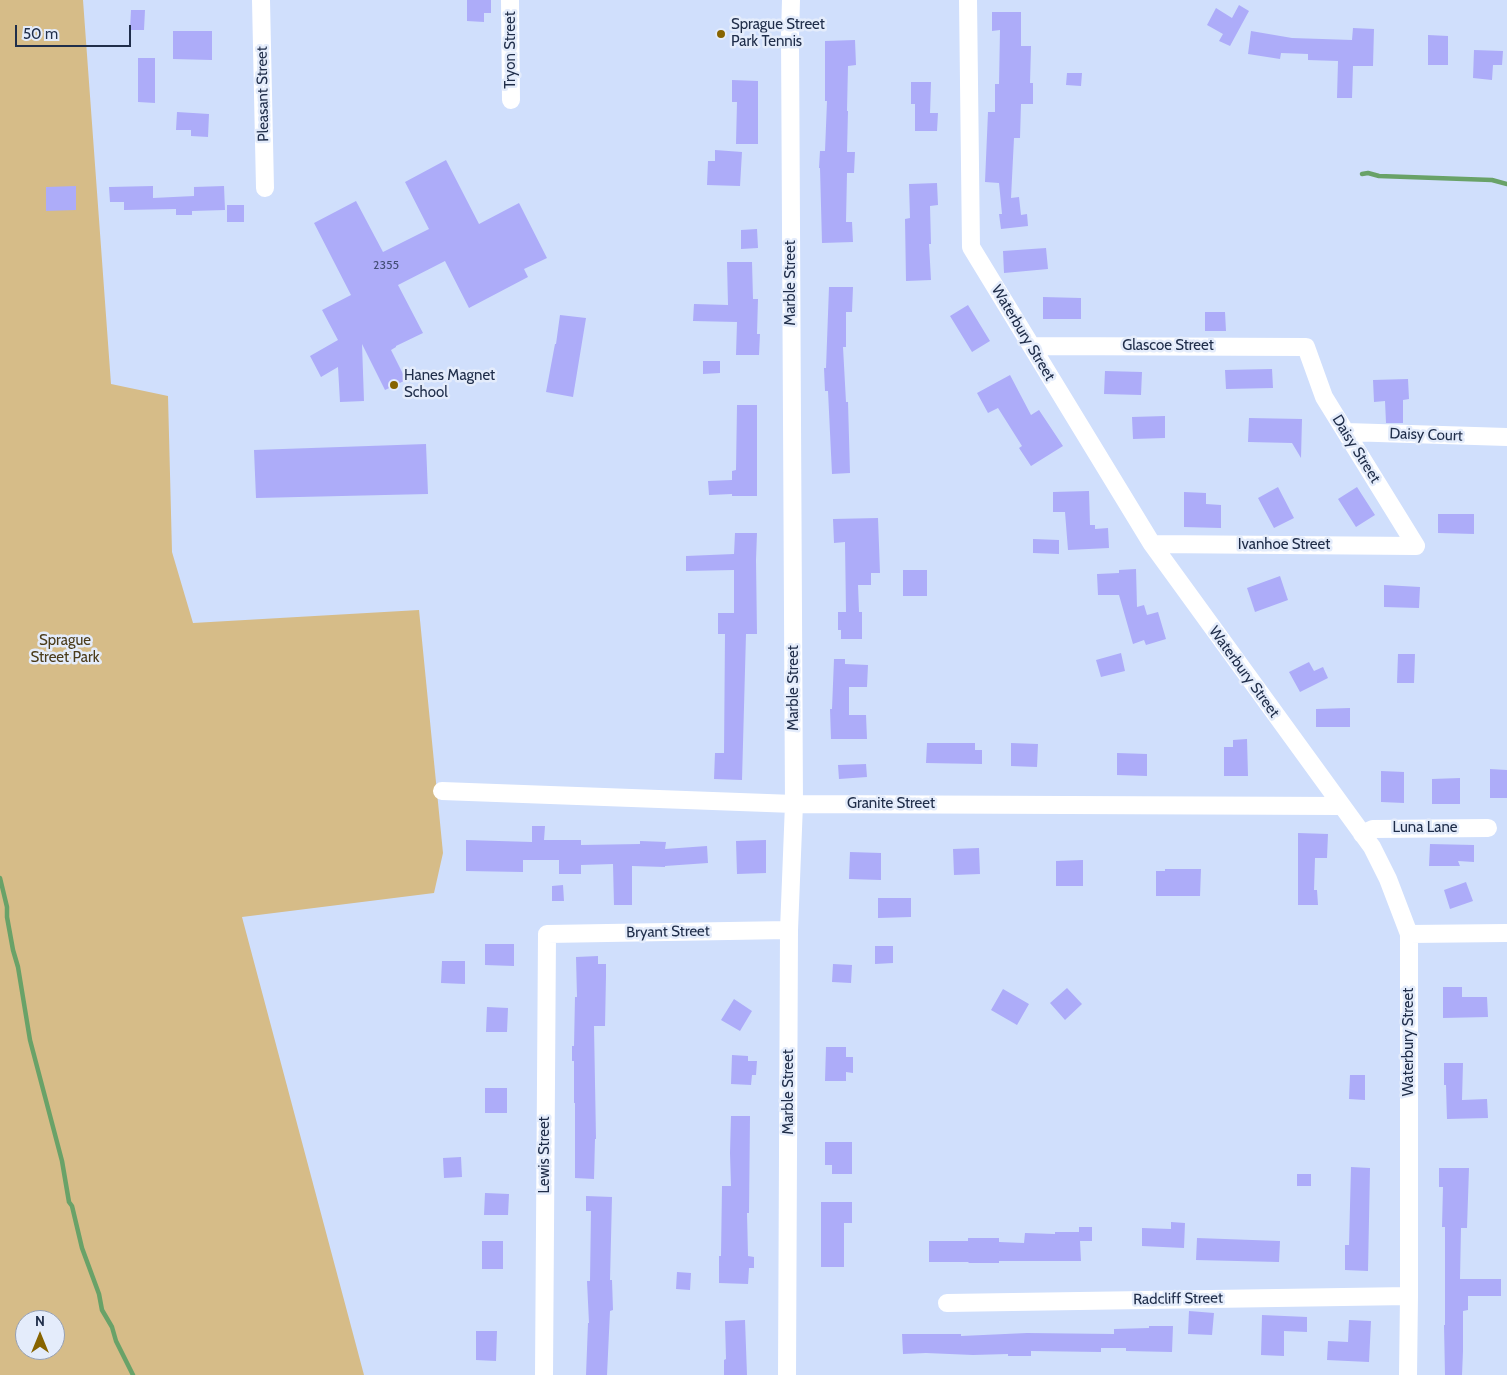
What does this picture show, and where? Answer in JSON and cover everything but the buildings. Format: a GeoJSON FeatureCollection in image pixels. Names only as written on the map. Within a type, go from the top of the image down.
{"type":"FeatureCollection","features":[{"type":"Feature","properties":{"kind":"street","name":"Pleasant Street"},"geometry":{"type":"LineString","coordinates":[[261,0],[265,188]]}},
{"type":"Feature","properties":{"kind":"street","name":"Tryon Street"},"geometry":{"type":"LineString","coordinates":[[510,0],[511,100]]}},
{"type":"Feature","properties":{"kind":"street","name":"Marble Street"},"geometry":{"type":"LineString","coordinates":[[787,1375],[789,930],[794,804],[791,0]]}},
{"type":"Feature","properties":{"kind":"street","name":"Waterbury Street"},"geometry":{"type":"LineString","coordinates":[[968,0],[971,247],[1152,544],[1372,847],[1388,879],[1409,934],[1408,1375]]}},
{"type":"Feature","properties":{"kind":"street","name":"Glascoe Street"},"geometry":{"type":"LineString","coordinates":[[1031,346],[1306,347]]}},
{"type":"Feature","properties":{"kind":"street","name":"Daisy Street"},"geometry":{"type":"LineString","coordinates":[[1306,347],[1324,397],[1416,546]]}},
{"type":"Feature","properties":{"kind":"street","name":"Daisy Court"},"geometry":{"type":"LineString","coordinates":[[1346,432],[1507,437]]}},
{"type":"Feature","properties":{"kind":"street","name":"Ivanhoe Street"},"geometry":{"type":"LineString","coordinates":[[1152,544],[1416,546]]}},
{"type":"Feature","properties":{"kind":"street","name":"Granite Street"},"geometry":{"type":"LineString","coordinates":[[442,791],[794,804],[1341,806]]}},
{"type":"Feature","properties":{"kind":"street","name":"Luna Lane"},"geometry":{"type":"LineString","coordinates":[[1362,834],[1372,829],[1488,828]]}},
{"type":"Feature","properties":{"kind":"street","name":"Bryant Street"},"geometry":{"type":"LineString","coordinates":[[547,934],[789,930]]}},
{"type":"Feature","properties":{"kind":"street"},"geometry":{"type":"LineString","coordinates":[[1409,934],[1507,933]]}},
{"type":"Feature","properties":{"kind":"street","name":"Lewis Street"},"geometry":{"type":"LineString","coordinates":[[544,1375],[547,934]]}},
{"type":"Feature","properties":{"kind":"street","name":"Radcliff Street"},"geometry":{"type":"LineString","coordinates":[[947,1303],[1409,1296]]}},
{"type":"Feature","properties":{"kind":"green space","name":"Sprague Street Park"},"geometry":{"type":"Polygon","coordinates":[[[0,0],[83,0],[111,384],[168,396],[172,552],[193,623],[419,610],[443,853],[434,893],[242,917],[364,1375],[0,1375],[0,0]]]}},
{"type":"Feature","properties":{"kind":"waterway"},"geometry":{"type":"LineString","coordinates":[[1362,174],[1492,180],[1507,184]]}},
{"type":"Feature","properties":{"kind":"waterway"},"geometry":{"type":"LineString","coordinates":[[0,878],[7,907],[7,917],[18,967],[30,1040],[62,1161],[69,1202],[72,1206],[82,1248],[99,1294],[102,1310],[112,1327],[116,1341],[133,1375]]}},
{"type":"Feature","properties":{"kind":"place","name":"Sprague Street Park Tennis"},"geometry":{"type":"Point","coordinates":[721,34]}},
{"type":"Feature","properties":{"kind":"place","name":"Hanes Magnet School"},"geometry":{"type":"Point","coordinates":[394,385]}}]}
